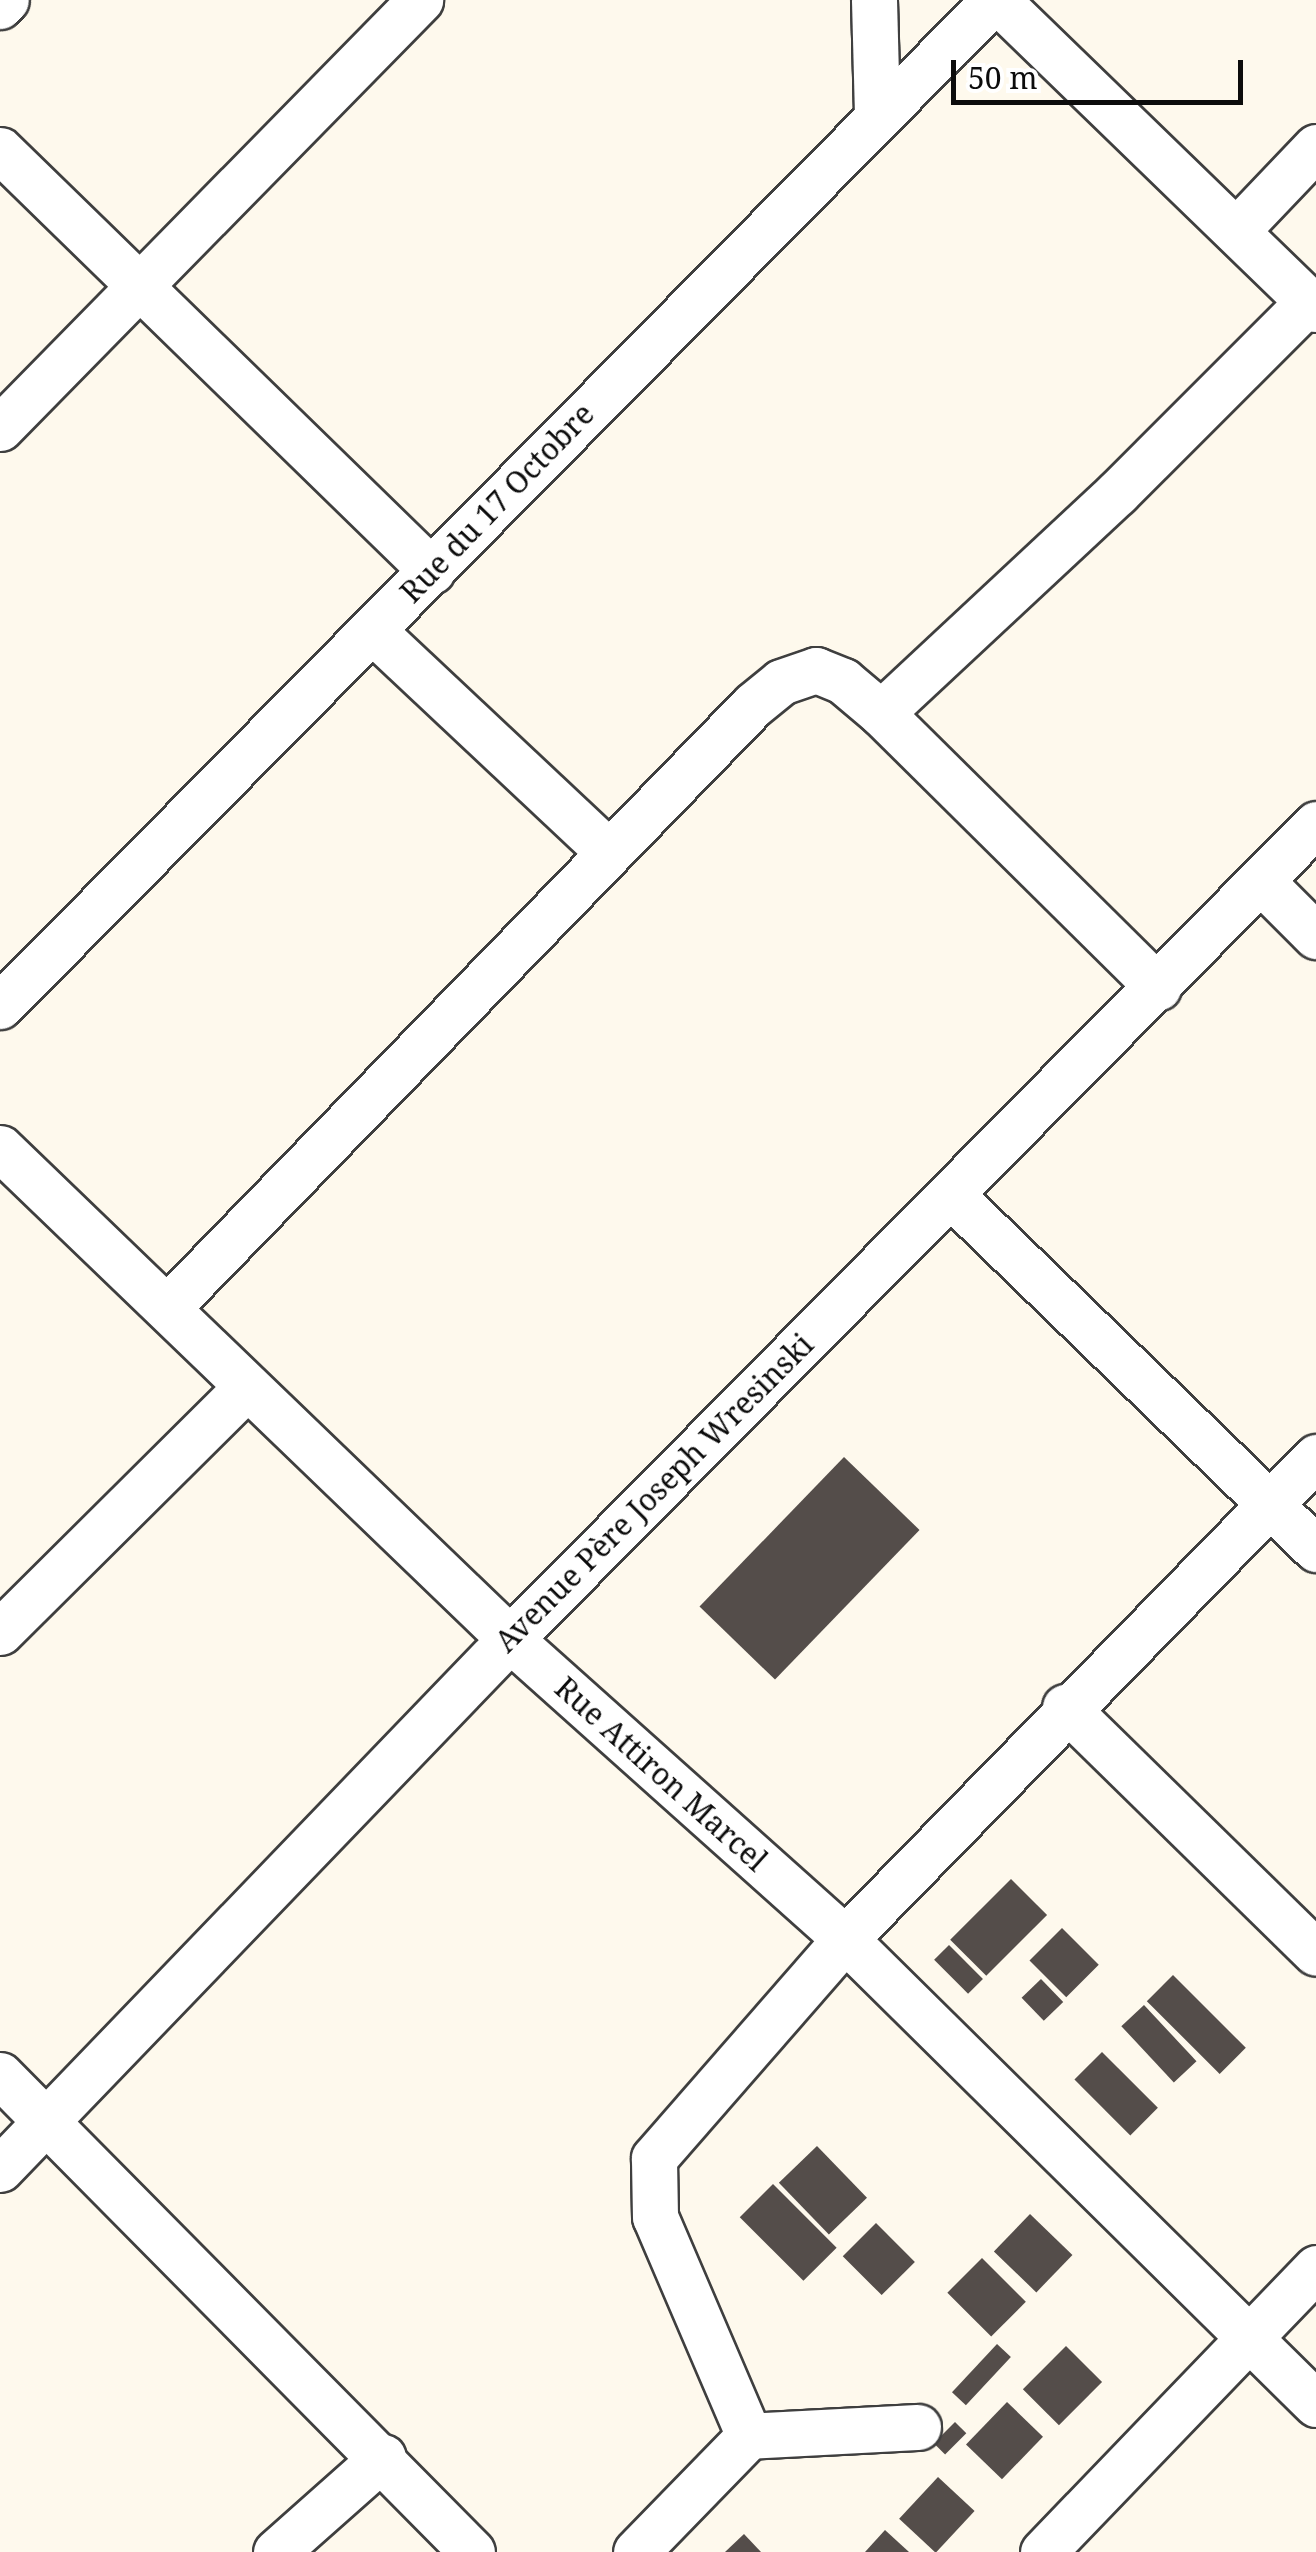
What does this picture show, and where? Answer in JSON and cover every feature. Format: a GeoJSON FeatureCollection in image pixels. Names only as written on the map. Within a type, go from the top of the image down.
{"type":"FeatureCollection","features":[{"type":"Feature","properties":{"kind":"street"},"geometry":{"type":"LineString","coordinates":[[0,6],[6,0]]}},
{"type":"Feature","properties":{"kind":"street"},"geometry":{"type":"LineString","coordinates":[[0,428],[145,287],[420,0]]}},
{"type":"Feature","properties":{"kind":"street"},"geometry":{"type":"LineString","coordinates":[[874,0],[877,112]]}},
{"type":"Feature","properties":{"kind":"street"},"geometry":{"type":"LineString","coordinates":[[880,713],[1117,494],[1312,305],[996,0]]}},
{"type":"Feature","properties":{"kind":"street","name":"Rue du 17 Octobre"},"geometry":{"type":"LineString","coordinates":[[0,1006],[432,571],[877,112],[996,0]]}},
{"type":"Feature","properties":{"kind":"street"},"geometry":{"type":"LineString","coordinates":[[1236,231],[1316,148]]}},
{"type":"Feature","properties":{"kind":"street"},"geometry":{"type":"LineString","coordinates":[[0,150],[145,287],[432,571]]}},
{"type":"Feature","properties":{"kind":"street"},"geometry":{"type":"LineString","coordinates":[[372,630],[606,850]]}},
{"type":"Feature","properties":{"kind":"street"},"geometry":{"type":"LineString","coordinates":[[169,1306],[606,850],[781,682],[816,670],[843,681],[880,713],[1158,986]]}},
{"type":"Feature","properties":{"kind":"street","name":"Avenue Père Joseph Wresinski"},"geometry":{"type":"LineString","coordinates":[[0,2170],[510,1639],[1316,824]]}},
{"type":"Feature","properties":{"kind":"street"},"geometry":{"type":"LineString","coordinates":[[1261,881],[1316,936]]}},
{"type":"Feature","properties":{"kind":"street","name":"Rue Attiron Marcel"},"geometry":{"type":"LineString","coordinates":[[0,1148],[169,1306],[247,1387],[510,1639],[845,1939],[1316,2404]]}},
{"type":"Feature","properties":{"kind":"street"},"geometry":{"type":"LineString","coordinates":[[950,1194],[1316,1550]]}},
{"type":"Feature","properties":{"kind":"street"},"geometry":{"type":"LineString","coordinates":[[0,1632],[247,1387]]}},
{"type":"Feature","properties":{"kind":"street"},"geometry":{"type":"LineString","coordinates":[[749,2436],[654,2217],[654,2158],[845,1939],[1065,1707],[1316,1457]]}},
{"type":"Feature","properties":{"kind":"street"},"geometry":{"type":"LineString","coordinates":[[1065,1707],[1316,1953]]}},
{"type":"Feature","properties":{"kind":"street"},"geometry":{"type":"LineString","coordinates":[[0,2075],[472,2552]]}},
{"type":"Feature","properties":{"kind":"street"},"geometry":{"type":"LineString","coordinates":[[1044,2552],[1316,2268]]}},
{"type":"Feature","properties":{"kind":"street"},"geometry":{"type":"LineString","coordinates":[[636,2552],[749,2436],[918,2426]]}},
{"type":"Feature","properties":{"kind":"street"},"geometry":{"type":"LineString","coordinates":[[276,2552],[382,2457]]}},
{"type":"Feature","properties":{"kind":"building"},"geometry":{"type":"Polygon","coordinates":[[[844,1457],[920,1530],[775,1680],[700,1607],[844,1457]]]}},
{"type":"Feature","properties":{"kind":"building"},"geometry":{"type":"Polygon","coordinates":[[[1011,1879],[1047,1915],[986,1976],[950,1940],[1011,1879]]]}},
{"type":"Feature","properties":{"kind":"building"},"geometry":{"type":"Polygon","coordinates":[[[1062,1928],[1099,1965],[1066,1997],[1029,1961],[1062,1928]]]}},
{"type":"Feature","properties":{"kind":"building"},"geometry":{"type":"Polygon","coordinates":[[[949,1945],[983,1979],[968,1994],[934,1960],[949,1945]]]}},
{"type":"Feature","properties":{"kind":"building"},"geometry":{"type":"Polygon","coordinates":[[[1173,1975],[1246,2048],[1220,2074],[1147,2001],[1173,1975]]]}},
{"type":"Feature","properties":{"kind":"building"},"geometry":{"type":"Polygon","coordinates":[[[1041,1979],[1063,2002],[1044,2021],[1022,1998],[1041,1979]]]}},
{"type":"Feature","properties":{"kind":"building"},"geometry":{"type":"Polygon","coordinates":[[[1144,2005],[1197,2061],[1174,2082],[1121,2026],[1144,2005]]]}},
{"type":"Feature","properties":{"kind":"building"},"geometry":{"type":"Polygon","coordinates":[[[1102,2052],[1158,2108],[1130,2135],[1074,2080],[1102,2052]]]}},
{"type":"Feature","properties":{"kind":"building"},"geometry":{"type":"Polygon","coordinates":[[[817,2146],[867,2198],[829,2235],[779,2183],[817,2146]]]}},
{"type":"Feature","properties":{"kind":"building"},"geometry":{"type":"Polygon","coordinates":[[[773,2184],[837,2248],[803,2281],[740,2217],[773,2184]]]}},
{"type":"Feature","properties":{"kind":"building"},"geometry":{"type":"Polygon","coordinates":[[[1030,2214],[1072,2255],[1036,2292],[994,2251],[1030,2214]]]}},
{"type":"Feature","properties":{"kind":"building"},"geometry":{"type":"Polygon","coordinates":[[[876,2223],[915,2262],[882,2295],[843,2256],[876,2223]]]}},
{"type":"Feature","properties":{"kind":"building"},"geometry":{"type":"Polygon","coordinates":[[[982,2258],[1026,2302],[991,2336],[947,2293],[982,2258]]]}},
{"type":"Feature","properties":{"kind":"building"},"geometry":{"type":"Polygon","coordinates":[[[997,2344],[1011,2357],[966,2405],[952,2392],[997,2344]]]}},
{"type":"Feature","properties":{"kind":"building"},"geometry":{"type":"Polygon","coordinates":[[[1066,2346],[1102,2382],[1059,2425],[1023,2389],[1066,2346]]]}},
{"type":"Feature","properties":{"kind":"building"},"geometry":{"type":"Polygon","coordinates":[[[1007,2402],[1043,2437],[1002,2479],[966,2444],[1007,2402]]]}},
{"type":"Feature","properties":{"kind":"building"},"geometry":{"type":"Polygon","coordinates":[[[955,2422],[966,2433],[945,2455],[934,2443],[955,2422]]]}},
{"type":"Feature","properties":{"kind":"building"},"geometry":{"type":"Polygon","coordinates":[[[938,2477],[975,2511],[936,2552],[899,2519],[938,2477]]]}},
{"type":"Feature","properties":{"kind":"building"},"geometry":{"type":"Polygon","coordinates":[[[885,2530],[909,2552],[865,2552],[885,2530]]]}},
{"type":"Feature","properties":{"kind":"building"},"geometry":{"type":"Polygon","coordinates":[[[744,2534],[761,2552],[725,2552],[744,2534]]]}}]}
